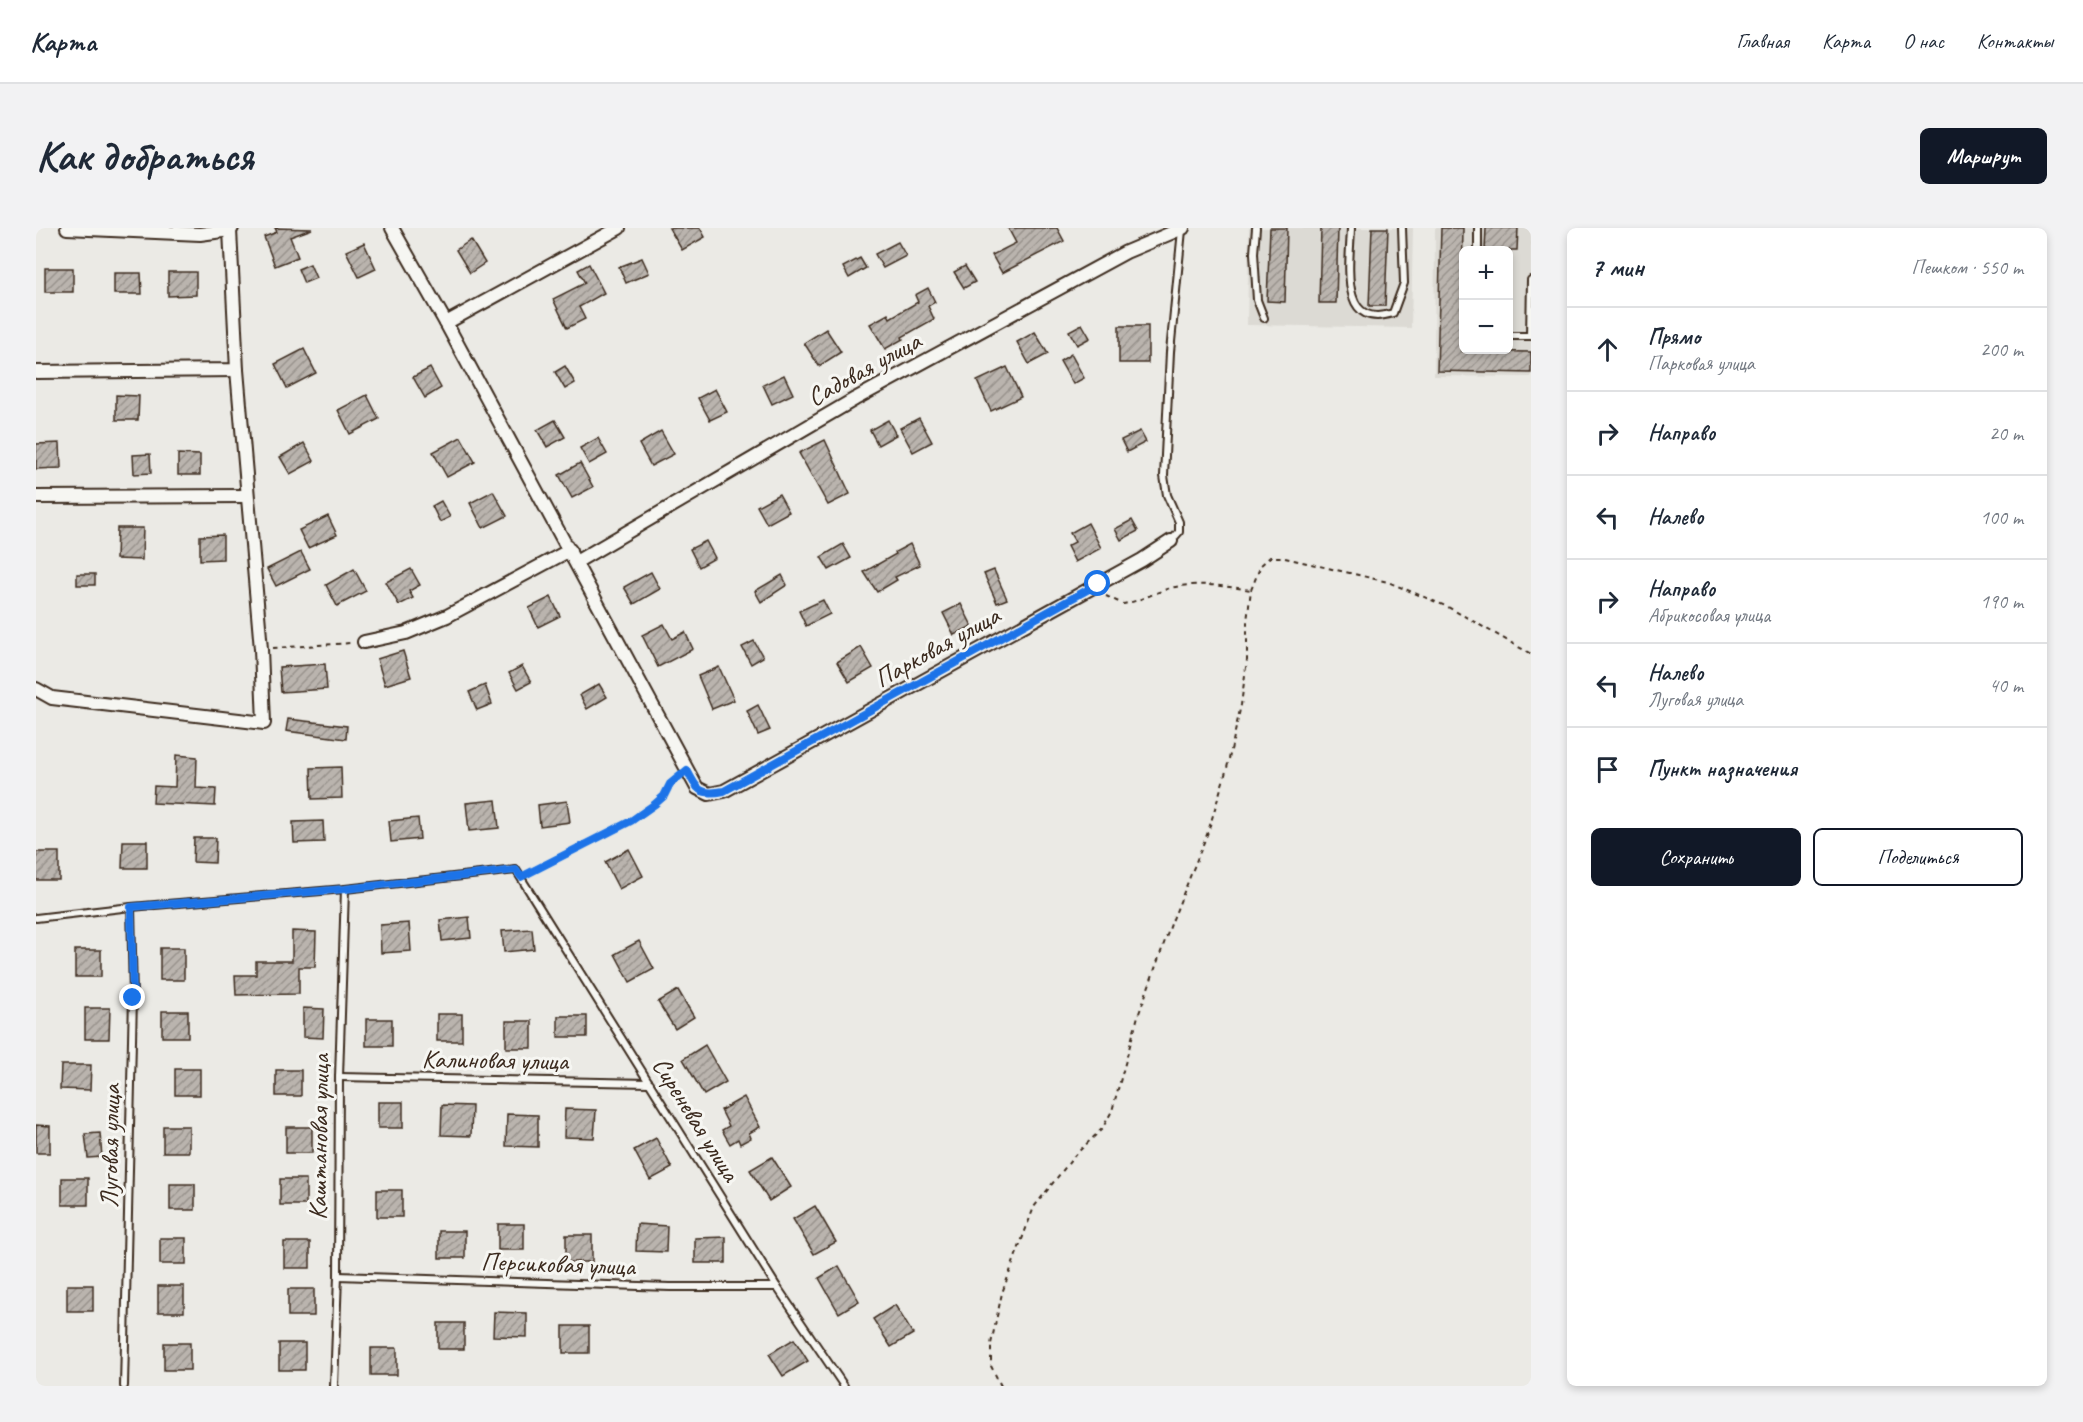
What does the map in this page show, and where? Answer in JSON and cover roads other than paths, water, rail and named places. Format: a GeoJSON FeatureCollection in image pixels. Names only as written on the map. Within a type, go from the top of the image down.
{"type":"FeatureCollection","features":[{"type":"Feature","properties":{"kind":"street"},"geometry":{"type":"LineString","coordinates":[[36,688],[52,698],[264,723],[261,649],[237,370],[231,229],[200,234],[67,228]]}},
{"type":"Feature","properties":{"kind":"street"},"geometry":{"type":"LineString","coordinates":[[392,228],[576,562]]}},
{"type":"Feature","properties":{"kind":"street"},"geometry":{"type":"LineString","coordinates":[[446,323],[619,228]]}},
{"type":"Feature","properties":{"kind":"street","name":"Садовая улица"},"geometry":{"type":"LineString","coordinates":[[576,562],[855,399],[1126,252],[1182,229]]}},
{"type":"Feature","properties":{"kind":"street"},"geometry":{"type":"LineString","coordinates":[[36,372],[237,370]]}},
{"type":"Feature","properties":{"kind":"street"},"geometry":{"type":"LineString","coordinates":[[36,497],[247,496]]}},
{"type":"Feature","properties":{"kind":"street","name":"Парковая улица"},"geometry":{"type":"LineString","coordinates":[[576,562],[697,788],[709,794],[724,791],[1142,560],[1171,541]]}},
{"type":"Feature","properties":{"kind":"street"},"geometry":{"type":"LineString","coordinates":[[364,642],[406,633],[447,616],[570,550]]}},
{"type":"Feature","properties":{"kind":"lane"},"geometry":{"type":"LineString","coordinates":[[1256,228],[1254,253],[1257,300],[1264,318]]}},
{"type":"Feature","properties":{"kind":"lane"},"geometry":{"type":"LineString","coordinates":[[1351,228],[1350,288],[1355,305],[1366,314],[1381,317],[1393,313],[1404,283],[1402,228]]}},
{"type":"Feature","properties":{"kind":"lane"},"geometry":{"type":"LineString","coordinates":[[1478,228],[1478,246]]}},
{"type":"Feature","properties":{"kind":"lane"},"geometry":{"type":"LineString","coordinates":[[1171,541],[1179,532],[1179,522],[1167,495],[1164,476],[1170,352],[1182,229]]}},
{"type":"Feature","properties":{"kind":"lane"},"geometry":{"type":"LineString","coordinates":[[1513,336],[1531,336],[1531,280]]}},
{"type":"Feature","properties":{"kind":"lane","name":"Сиреневая улица"},"geometry":{"type":"LineString","coordinates":[[345,889],[516,870],[777,1287],[844,1386]]}},
{"type":"Feature","properties":{"kind":"lane"},"geometry":{"type":"LineString","coordinates":[[36,918],[131,907],[345,889]]}},
{"type":"Feature","properties":{"kind":"lane","name":"Каштановая улица"},"geometry":{"type":"LineString","coordinates":[[334,1386],[338,1276],[339,1077],[345,889]]}},
{"type":"Feature","properties":{"kind":"lane","name":"Луговая улица"},"geometry":{"type":"LineString","coordinates":[[124,1386],[133,998],[131,907]]}},
{"type":"Feature","properties":{"kind":"lane","name":"Калиновая улица"},"geometry":{"type":"LineString","coordinates":[[339,1077],[651,1083]]}},
{"type":"Feature","properties":{"kind":"lane","name":"Персиковая улица"},"geometry":{"type":"LineString","coordinates":[[338,1276],[670,1287],[777,1287]]}}]}
